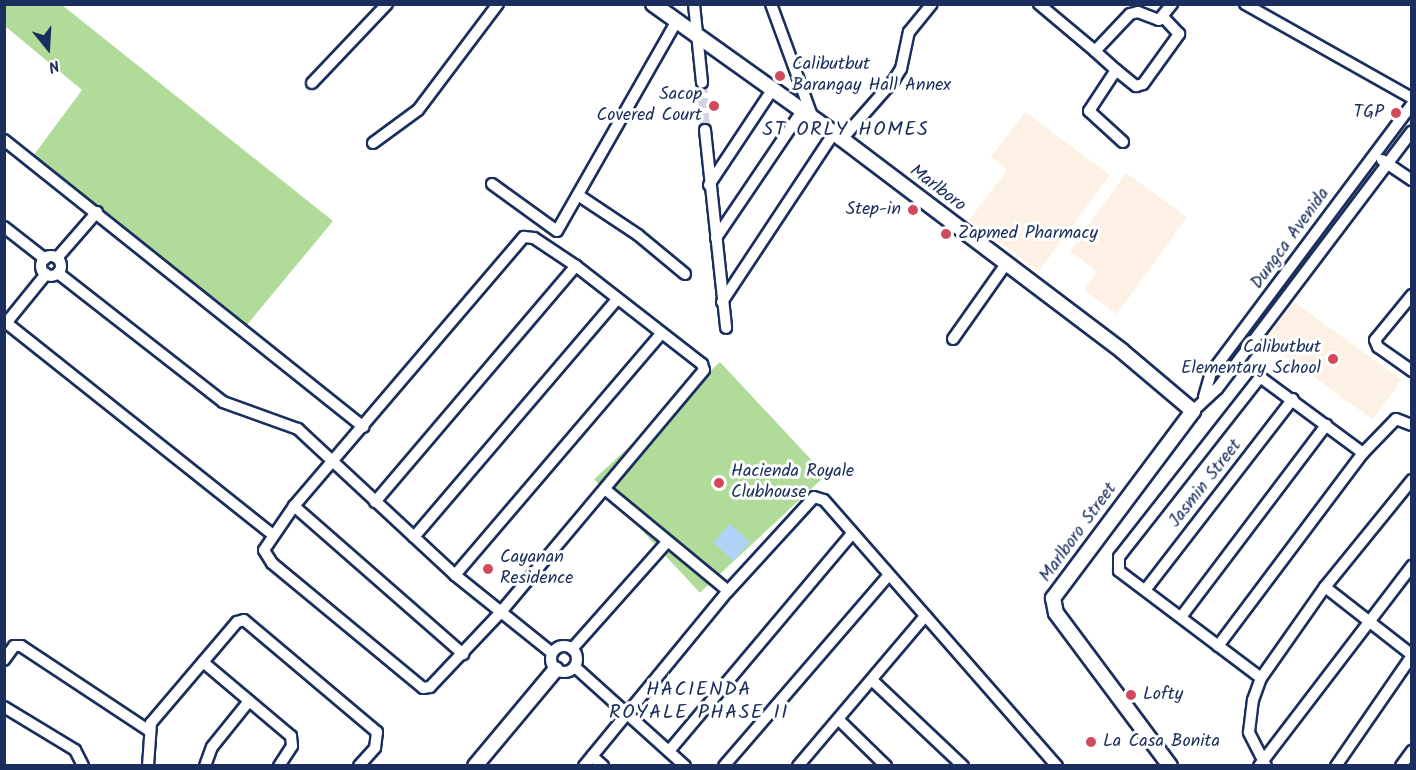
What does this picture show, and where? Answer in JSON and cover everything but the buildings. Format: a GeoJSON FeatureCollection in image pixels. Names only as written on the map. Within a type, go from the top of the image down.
{"type":"FeatureCollection","features":[{"type":"Feature","properties":{"kind":"street"},"geometry":{"type":"LineString","coordinates":[[312,83],[387,4]]}},
{"type":"Feature","properties":{"kind":"street"},"geometry":{"type":"LineString","coordinates":[[373,143],[418,110],[498,4]]}},
{"type":"Feature","properties":{"kind":"street","name":"Marlboro"},"geometry":{"type":"LineString","coordinates":[[653,4],[838,136],[1122,351],[1193,411]]}},
{"type":"Feature","properties":{"kind":"street"},"geometry":{"type":"LineString","coordinates":[[694,4],[700,37],[702,83]]}},
{"type":"Feature","properties":{"kind":"street"},"geometry":{"type":"LineString","coordinates":[[771,4],[813,119]]}},
{"type":"Feature","properties":{"kind":"street"},"geometry":{"type":"LineString","coordinates":[[722,302],[838,136],[894,80],[901,69],[909,32],[932,4]]}},
{"type":"Feature","properties":{"kind":"street"},"geometry":{"type":"LineString","coordinates":[[1039,4],[1136,86],[1143,84],[1179,34],[1164,18]]}},
{"type":"Feature","properties":{"kind":"street"},"geometry":{"type":"LineString","coordinates":[[1095,51],[1133,12],[1154,20],[1164,18],[1172,4]]}},
{"type":"Feature","properties":{"kind":"street"},"geometry":{"type":"LineString","coordinates":[[1245,4],[1412,98]]}},
{"type":"Feature","properties":{"kind":"street"},"geometry":{"type":"LineString","coordinates":[[492,184],[557,231],[677,21]]}},
{"type":"Feature","properties":{"kind":"street"},"geometry":{"type":"LineString","coordinates":[[1116,70],[1089,111],[1123,142]]}},
{"type":"Feature","properties":{"kind":"street"},"geometry":{"type":"LineString","coordinates":[[709,185],[772,90]]}},
{"type":"Feature","properties":{"kind":"street","name":"Dungca Avenida"},"geometry":{"type":"LineString","coordinates":[[1204,397],[1211,373],[1412,104]]}},
{"type":"Feature","properties":{"kind":"street"},"geometry":{"type":"LineString","coordinates":[[716,238],[802,111]]}},
{"type":"Feature","properties":{"kind":"street"},"geometry":{"type":"LineString","coordinates":[[705,130],[709,185],[726,328]]}},
{"type":"Feature","properties":{"kind":"street","name":"Dungca Avenida"},"geometry":{"type":"LineString","coordinates":[[1193,411],[1204,397],[1216,389],[1412,131]]}},
{"type":"Feature","properties":{"kind":"street"},"geometry":{"type":"LineString","coordinates":[[4,140],[97,212],[363,427]]}},
{"type":"Feature","properties":{"kind":"street"},"geometry":{"type":"LineString","coordinates":[[1374,154],[1412,180]]}},
{"type":"Feature","properties":{"kind":"street"},"geometry":{"type":"LineString","coordinates":[[578,195],[638,235],[685,274]]}},
{"type":"Feature","properties":{"kind":"street"},"geometry":{"type":"LineString","coordinates":[[4,227],[45,259],[57,258],[97,212]]}},
{"type":"Feature","properties":{"kind":"street"},"geometry":{"type":"LineString","coordinates":[[524,237],[534,238],[576,267],[702,364],[704,370],[606,490],[500,613],[464,654],[430,687],[417,685],[272,564],[264,550],[272,534],[294,506],[363,427],[524,237]]}},
{"type":"Feature","properties":{"kind":"street"},"geometry":{"type":"LineString","coordinates":[[57,258],[61,266],[58,273]]}},
{"type":"Feature","properties":{"kind":"street"},"geometry":{"type":"LineString","coordinates":[[45,259],[42,267],[46,274]]}},
{"type":"Feature","properties":{"kind":"street"},"geometry":{"type":"LineString","coordinates":[[952,339],[1006,264]]}},
{"type":"Feature","properties":{"kind":"street"},"geometry":{"type":"LineString","coordinates":[[375,502],[576,267]]}},
{"type":"Feature","properties":{"kind":"street"},"geometry":{"type":"LineString","coordinates":[[272,534],[6,321],[46,274],[58,273],[223,402],[298,429],[455,575],[552,653],[556,669]]}},
{"type":"Feature","properties":{"kind":"street"},"geometry":{"type":"LineString","coordinates":[[1412,295],[1376,337],[1378,347],[1412,371]]}},
{"type":"Feature","properties":{"kind":"street"},"geometry":{"type":"LineString","coordinates":[[414,537],[617,299]]}},
{"type":"Feature","properties":{"kind":"street"},"geometry":{"type":"LineString","coordinates":[[455,575],[661,334]]}},
{"type":"Feature","properties":{"kind":"street"},"geometry":{"type":"LineString","coordinates":[[1261,678],[1146,589],[1119,571],[1119,558],[1260,378],[1293,399],[1363,453]]}},
{"type":"Feature","properties":{"kind":"street","name":"Jasmin Street"},"geometry":{"type":"LineString","coordinates":[[1146,589],[1293,399]]}},
{"type":"Feature","properties":{"kind":"street","name":"Marlboro Street"},"geometry":{"type":"LineString","coordinates":[[1170,765],[1062,621],[1053,598],[1193,411]]}},
{"type":"Feature","properties":{"kind":"street"},"geometry":{"type":"LineString","coordinates":[[1218,646],[1363,453],[1396,419],[1412,425]]}},
{"type":"Feature","properties":{"kind":"street"},"geometry":{"type":"LineString","coordinates":[[1181,616],[1326,425]]}},
{"type":"Feature","properties":{"kind":"street"},"geometry":{"type":"LineString","coordinates":[[1263,764],[1249,732],[1253,700],[1261,678],[1325,587],[1412,480]]}},
{"type":"Feature","properties":{"kind":"street"},"geometry":{"type":"LineString","coordinates":[[606,490],[728,591]]}},
{"type":"Feature","properties":{"kind":"street"},"geometry":{"type":"LineString","coordinates":[[584,765],[728,591],[814,497],[824,500],[888,576],[1057,765]]}},
{"type":"Feature","properties":{"kind":"street"},"geometry":{"type":"LineString","coordinates":[[294,506],[464,654]]}},
{"type":"Feature","properties":{"kind":"street"},"geometry":{"type":"LineString","coordinates":[[669,751],[852,534]]}},
{"type":"Feature","properties":{"kind":"street"},"geometry":{"type":"LineString","coordinates":[[572,649],[668,543]]}},
{"type":"Feature","properties":{"kind":"street"},"geometry":{"type":"LineString","coordinates":[[1263,764],[1368,621],[1412,566]]}},
{"type":"Feature","properties":{"kind":"street"},"geometry":{"type":"LineString","coordinates":[[724,765],[888,576]]}},
{"type":"Feature","properties":{"kind":"street"},"geometry":{"type":"LineString","coordinates":[[1325,587],[1412,656],[1336,765]]}},
{"type":"Feature","properties":{"kind":"street"},"geometry":{"type":"LineString","coordinates":[[803,764],[925,616]]}},
{"type":"Feature","properties":{"kind":"street"},"geometry":{"type":"LineString","coordinates":[[148,765],[148,730],[237,622],[251,623],[377,732],[375,748],[359,765]]}},
{"type":"Feature","properties":{"kind":"street"},"geometry":{"type":"LineString","coordinates":[[4,660],[14,646],[21,646],[148,730]]}},
{"type":"Feature","properties":{"kind":"street"},"geometry":{"type":"LineString","coordinates":[[552,653],[561,647],[572,649]]}},
{"type":"Feature","properties":{"kind":"street"},"geometry":{"type":"LineString","coordinates":[[556,669],[566,672],[575,667],[577,661],[572,649]]}},
{"type":"Feature","properties":{"kind":"street"},"geometry":{"type":"LineString","coordinates":[[203,662],[291,736],[292,746],[279,765]]}},
{"type":"Feature","properties":{"kind":"street"},"geometry":{"type":"LineString","coordinates":[[575,667],[626,715],[685,765]]}},
{"type":"Feature","properties":{"kind":"street"},"geometry":{"type":"LineString","coordinates":[[475,765],[556,669]]}},
{"type":"Feature","properties":{"kind":"street"},"geometry":{"type":"LineString","coordinates":[[873,681],[963,765]]}},
{"type":"Feature","properties":{"kind":"street"},"geometry":{"type":"LineString","coordinates":[[205,765],[212,747],[249,700]]}},
{"type":"Feature","properties":{"kind":"street"},"geometry":{"type":"LineString","coordinates":[[4,707],[75,750],[84,765]]}},
{"type":"Feature","properties":{"kind":"street"},"geometry":{"type":"LineString","coordinates":[[839,720],[886,765]]}},
{"type":"Feature","properties":{"kind":"street"},"geometry":{"type":"LineString","coordinates":[[1401,765],[1412,751]]}},
{"type":"Feature","properties":{"kind":"street"},"geometry":{"type":"LineString","coordinates":[[592,756],[603,765]]}},
{"type":"Feature","properties":{"kind":"shaded area"},"geometry":{"type":"Polygon","coordinates":[[[1025,112],[1110,175],[1039,271],[969,220],[1007,170],[991,157],[1025,112]]]}},
{"type":"Feature","properties":{"kind":"shaded area"},"geometry":{"type":"Polygon","coordinates":[[[1126,173],[1187,217],[1117,314],[1084,290],[1097,271],[1070,251],[1126,173]]]}},
{"type":"Feature","properties":{"kind":"shaded area","name":"Calibutbut Elementary School"},"geometry":{"type":"Polygon","coordinates":[[[1293,301],[1401,380],[1373,419],[1264,341],[1293,301]]]}},
{"type":"Feature","properties":{"kind":"green space"},"geometry":{"type":"Polygon","coordinates":[[[4,5],[62,5],[333,221],[246,326],[33,156],[82,90],[5,26],[4,5]]]}},
{"type":"Feature","properties":{"kind":"green space"},"geometry":{"type":"Polygon","coordinates":[[[720,362],[826,475],[700,593],[594,479],[720,362]]]}},
{"type":"Feature","properties":{"kind":"water"},"geometry":{"type":"Polygon","coordinates":[[[730,524],[750,542],[733,561],[713,543],[730,524]]]}},
{"type":"Feature","properties":{"kind":"tunnel"},"geometry":{"type":"LineString","coordinates":[[702,83],[705,130]]}},
{"type":"Feature","properties":{"kind":"place","name":"Calibutbut Barangay Hall Annex"},"geometry":{"type":"Point","coordinates":[780,76]}},
{"type":"Feature","properties":{"kind":"place","name":"Sacop Covered Court"},"geometry":{"type":"Point","coordinates":[714,106]}},
{"type":"Feature","properties":{"kind":"place","name":"TGP"},"geometry":{"type":"Point","coordinates":[1396,113]}},
{"type":"Feature","properties":{"kind":"place","name":"Step-in"},"geometry":{"type":"Point","coordinates":[913,210]}},
{"type":"Feature","properties":{"kind":"place","name":"Zapmed Pharmacy"},"geometry":{"type":"Point","coordinates":[946,234]}},
{"type":"Feature","properties":{"kind":"place","name":"Calibutbut Elementary School"},"geometry":{"type":"Point","coordinates":[1333,359]}},
{"type":"Feature","properties":{"kind":"place","name":"Hacienda Royale Clubhouse"},"geometry":{"type":"Point","coordinates":[719,483]}},
{"type":"Feature","properties":{"kind":"place","name":"Cayanan Residence"},"geometry":{"type":"Point","coordinates":[488,569]}},
{"type":"Feature","properties":{"kind":"place","name":"Lofty"},"geometry":{"type":"Point","coordinates":[1131,695]}},
{"type":"Feature","properties":{"kind":"place","name":"La Casa Bonita"},"geometry":{"type":"Point","coordinates":[1091,742]}},
{"type":"Feature","properties":{"kind":"district","name":"ST ORLY HOMES"},"geometry":{"type":"Point","coordinates":[846,130]}},
{"type":"Feature","properties":{"kind":"district","name":"HACIENDA ROYALE PHASE II"},"geometry":{"type":"Point","coordinates":[699,702]}}]}
